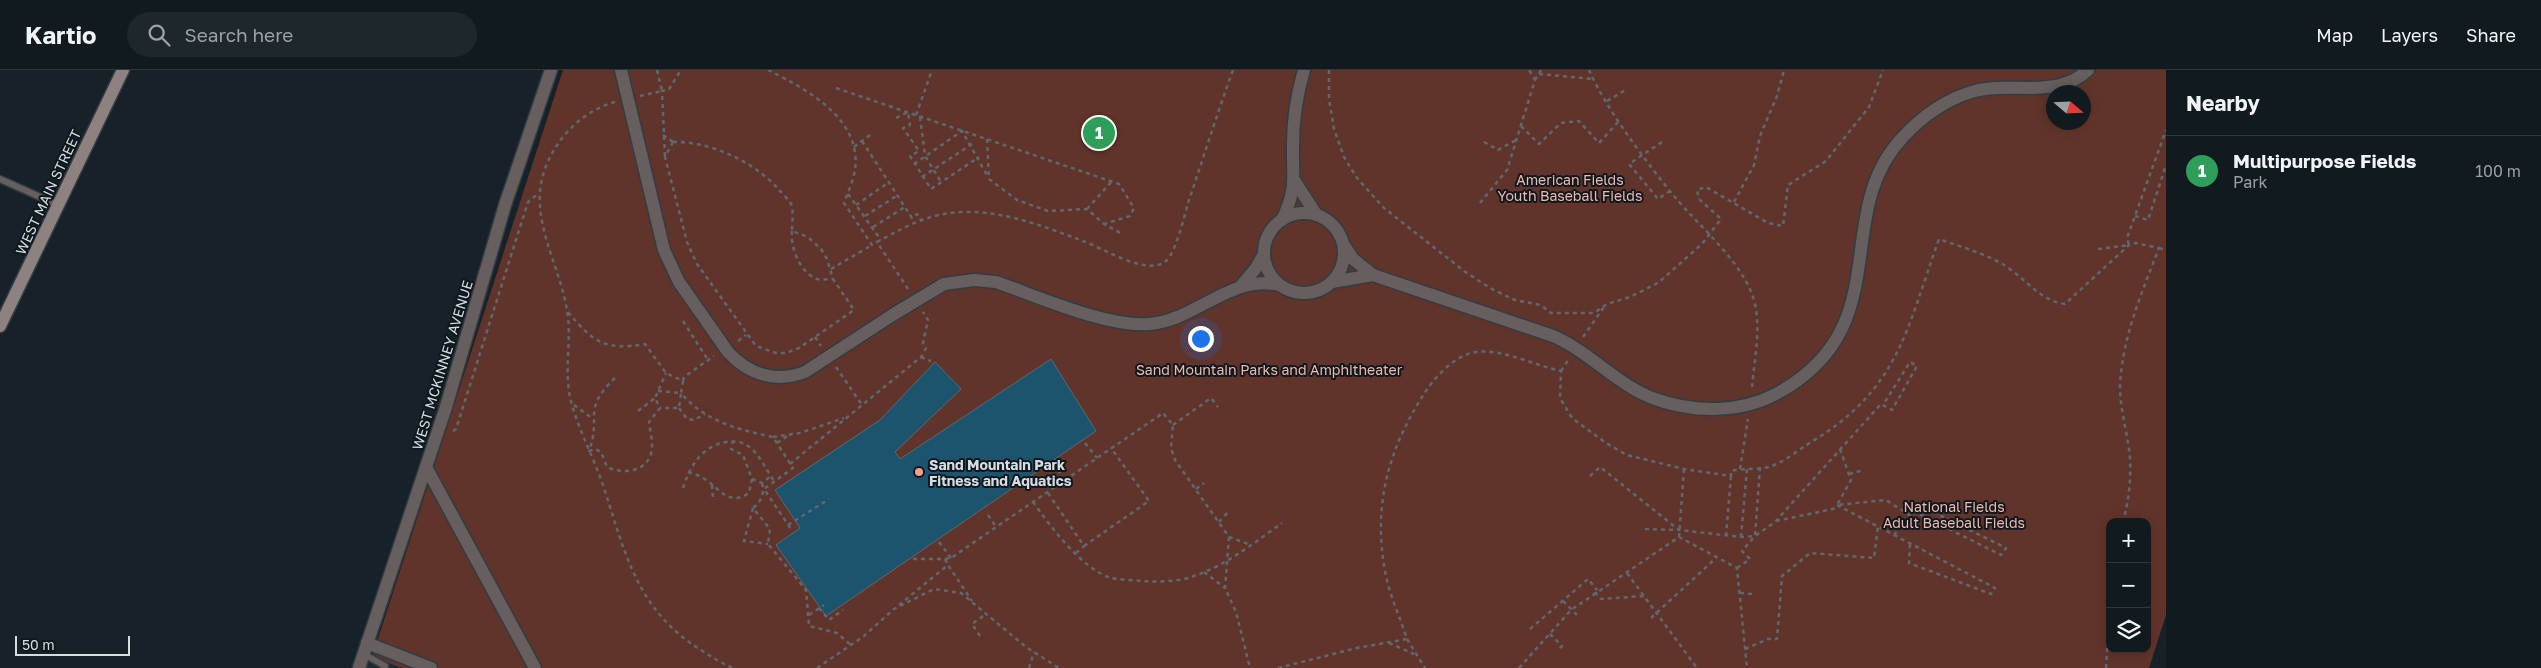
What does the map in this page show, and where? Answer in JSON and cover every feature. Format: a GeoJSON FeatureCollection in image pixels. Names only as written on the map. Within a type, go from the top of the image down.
{"type":"FeatureCollection","features":[{"type":"Feature","properties":{"kind":"main road","name":"WEST MAIN STREET"},"geometry":{"type":"LineString","coordinates":[[0,326],[123,70]]}},
{"type":"Feature","properties":{"kind":"street","name":"WEST MCKINNEY AVENUE"},"geometry":{"type":"LineString","coordinates":[[359,668],[434,443],[505,205],[551,70]]}},
{"type":"Feature","properties":{"kind":"street"},"geometry":{"type":"LineString","coordinates":[[621,70],[664,250],[679,282],[728,352],[736,360],[756,373],[780,378],[792,377],[805,372],[915,300],[944,284],[985,280],[1110,321],[1137,325],[1165,321],[1240,287],[1261,283],[1279,285]]}},
{"type":"Feature","properties":{"kind":"street"},"geometry":{"type":"LineString","coordinates":[[1282,220],[1294,188],[1294,122],[1297,98],[1304,70]]}},
{"type":"Feature","properties":{"kind":"street"},"geometry":{"type":"LineString","coordinates":[[1373,275],[1332,282],[1314,293],[1300,294],[1287,291],[1279,285],[1268,271],[1264,244],[1270,232],[1282,220],[1303,212],[1316,214],[1327,220],[1337,229],[1353,259],[1373,275],[1553,336],[1576,347],[1624,382],[1653,398],[1668,403],[1706,409],[1750,404],[1764,400],[1793,385],[1826,355],[1839,335],[1854,296],[1874,183],[1890,151],[1903,136],[1921,119],[1937,108],[1976,90],[2052,87],[2084,74],[2088,70]]}},
{"type":"Feature","properties":{"kind":"street"},"geometry":{"type":"LineString","coordinates":[[1294,180],[1298,190],[1316,214]]}},
{"type":"Feature","properties":{"kind":"street"},"geometry":{"type":"LineString","coordinates":[[1332,282],[1343,266],[1344,245]]}},
{"type":"Feature","properties":{"kind":"street"},"geometry":{"type":"LineString","coordinates":[[1240,287],[1256,268],[1264,254]]}},
{"type":"Feature","properties":{"kind":"street"},"geometry":{"type":"LineString","coordinates":[[426,467],[535,668]]}},
{"type":"Feature","properties":{"kind":"street"},"geometry":{"type":"LineString","coordinates":[[366,649],[431,668]]}},
{"type":"Feature","properties":{"kind":"lane"},"geometry":{"type":"LineString","coordinates":[[0,178],[58,205]]}},
{"type":"Feature","properties":{"kind":"lane"},"geometry":{"type":"LineString","coordinates":[[366,649],[385,666],[384,668]]}},
{"type":"Feature","properties":{"kind":"path"},"geometry":{"type":"LineString","coordinates":[[657,70],[662,91],[662,134],[665,157],[686,242],[697,264],[746,335],[756,346],[776,353],[793,350],[816,337],[854,310],[833,279],[827,259],[815,242],[799,232],[792,231]]}},
{"type":"Feature","properties":{"kind":"path"},"geometry":{"type":"LineString","coordinates":[[681,70],[669,89],[600,106],[573,126],[556,147],[544,171],[539,193],[543,224],[567,310],[570,396],[634,579],[655,611],[685,640],[725,665],[734,668]]}},
{"type":"Feature","properties":{"kind":"path"},"geometry":{"type":"LineString","coordinates":[[768,70],[813,95],[847,129],[854,147],[855,169],[844,203],[872,244]]}},
{"type":"Feature","properties":{"kind":"path"},"geometry":{"type":"LineString","coordinates":[[916,115],[932,70]]}},
{"type":"Feature","properties":{"kind":"path"},"geometry":{"type":"LineString","coordinates":[[831,269],[898,229],[921,220],[944,214],[993,213],[1024,220],[1086,241],[1143,266],[1159,266],[1169,259],[1233,70]]}},
{"type":"Feature","properties":{"kind":"path"},"geometry":{"type":"LineString","coordinates":[[1329,70],[1329,98],[1334,129],[1344,157],[1357,178],[1384,208],[1464,271],[1490,288],[1515,300],[1541,305],[1551,313],[1594,313],[1607,304],[1630,297],[1658,283],[1702,244],[1721,218],[1699,199],[1697,190],[1706,187],[1768,223],[1783,226],[1788,185],[1826,161],[1869,106],[1883,70]]}},
{"type":"Feature","properties":{"kind":"path"},"geometry":{"type":"LineString","coordinates":[[1529,70],[1535,80]]}},
{"type":"Feature","properties":{"kind":"path"},"geometry":{"type":"LineString","coordinates":[[1480,203],[1507,170],[1535,80],[1541,70]]}},
{"type":"Feature","properties":{"kind":"path"},"geometry":{"type":"LineString","coordinates":[[1589,70],[1619,121],[1670,191],[1733,263],[1748,285],[1756,308],[1756,338],[1750,404],[1740,469]]}},
{"type":"Feature","properties":{"kind":"path"},"geometry":{"type":"LineString","coordinates":[[1734,202],[1754,164],[1760,136],[1777,96],[1784,70]]}},
{"type":"Feature","properties":{"kind":"path"},"geometry":{"type":"LineString","coordinates":[[1538,74],[1593,79]]}},
{"type":"Feature","properties":{"kind":"path"},"geometry":{"type":"LineString","coordinates":[[836,88],[1120,184],[1134,208],[1130,216],[1104,224]]}},
{"type":"Feature","properties":{"kind":"path"},"geometry":{"type":"LineString","coordinates":[[1607,101],[1627,89]]}},
{"type":"Feature","properties":{"kind":"path"},"geometry":{"type":"LineString","coordinates":[[896,118],[908,112]]}},
{"type":"Feature","properties":{"kind":"path"},"geometry":{"type":"LineString","coordinates":[[908,112],[910,124],[903,128],[919,151],[910,156],[931,189],[979,157]]}},
{"type":"Feature","properties":{"kind":"path"},"geometry":{"type":"LineString","coordinates":[[920,117],[926,156],[932,170],[941,182]]}},
{"type":"Feature","properties":{"kind":"path"},"geometry":{"type":"LineString","coordinates":[[1521,126],[1539,144],[1561,123],[1578,121],[1599,143],[1619,121]]}},
{"type":"Feature","properties":{"kind":"path"},"geometry":{"type":"LineString","coordinates":[[2129,245],[2128,238],[2166,130]]}},
{"type":"Feature","properties":{"kind":"path"},"geometry":{"type":"LineString","coordinates":[[914,164],[962,131]]}},
{"type":"Feature","properties":{"kind":"path"},"geometry":{"type":"LineString","coordinates":[[962,131],[972,144],[989,179],[1017,200],[1048,211],[1087,209],[1104,224],[1122,234]]}},
{"type":"Feature","properties":{"kind":"path"},"geometry":{"type":"LineString","coordinates":[[662,134],[673,142],[718,151],[738,159],[758,171],[777,187],[791,203],[792,245],[805,269],[818,279],[833,279]]}},
{"type":"Feature","properties":{"kind":"path"},"geometry":{"type":"LineString","coordinates":[[854,147],[870,135]]}},
{"type":"Feature","properties":{"kind":"path"},"geometry":{"type":"LineString","coordinates":[[986,139],[989,179]]}},
{"type":"Feature","properties":{"kind":"path"},"geometry":{"type":"LineString","coordinates":[[1484,142],[1498,150],[1516,140]]}},
{"type":"Feature","properties":{"kind":"path"},"geometry":{"type":"LineString","coordinates":[[862,141],[906,206],[912,218],[917,214],[921,220]]}},
{"type":"Feature","properties":{"kind":"path"},"geometry":{"type":"LineString","coordinates":[[665,157],[673,142]]}},
{"type":"Feature","properties":{"kind":"path"},"geometry":{"type":"LineString","coordinates":[[1662,142],[1629,164],[1658,200],[1670,191]]}},
{"type":"Feature","properties":{"kind":"path"},"geometry":{"type":"LineString","coordinates":[[922,177],[972,144]]}},
{"type":"Feature","properties":{"kind":"path"},"geometry":{"type":"LineString","coordinates":[[2136,216],[2148,220],[2166,166]]}},
{"type":"Feature","properties":{"kind":"path"},"geometry":{"type":"LineString","coordinates":[[1087,209],[1112,181]]}},
{"type":"Feature","properties":{"kind":"path"},"geometry":{"type":"LineString","coordinates":[[856,205],[889,182]]}},
{"type":"Feature","properties":{"kind":"path"},"geometry":{"type":"LineString","coordinates":[[434,443],[456,429],[528,202],[539,193]]}},
{"type":"Feature","properties":{"kind":"path"},"geometry":{"type":"LineString","coordinates":[[848,194],[881,240]]}},
{"type":"Feature","properties":{"kind":"path"},"geometry":{"type":"LineString","coordinates":[[865,216],[898,194]]}},
{"type":"Feature","properties":{"kind":"path"},"geometry":{"type":"LineString","coordinates":[[872,227],[906,206]]}},
{"type":"Feature","properties":{"kind":"path"},"geometry":{"type":"LineString","coordinates":[[1726,536],[1731,471],[1771,466],[1840,424],[1868,398],[1890,369],[1908,334],[1939,239],[1979,253],[2004,265],[2045,298],[2055,303],[2065,304],[2129,245]]}},
{"type":"Feature","properties":{"kind":"path"},"geometry":{"type":"LineString","coordinates":[[790,464],[922,357],[926,348],[923,343],[928,320],[877,242]]}},
{"type":"Feature","properties":{"kind":"path"},"geometry":{"type":"LineString","coordinates":[[2098,249],[2135,243],[2166,250]]}},
{"type":"Feature","properties":{"kind":"path"},"geometry":{"type":"LineString","coordinates":[[2125,518],[2130,497],[2130,456],[2123,421],[2120,388],[2123,357],[2138,302],[2159,248]]}},
{"type":"Feature","properties":{"kind":"path"},"geometry":{"type":"LineString","coordinates":[[567,310],[583,330],[602,344],[626,347],[645,344],[666,373],[683,381],[679,408],[687,419],[694,420],[705,414]]}},
{"type":"Feature","properties":{"kind":"path"},"geometry":{"type":"LineString","coordinates":[[683,322],[708,360]]}},
{"type":"Feature","properties":{"kind":"path"},"geometry":{"type":"LineString","coordinates":[[816,337],[862,405]]}},
{"type":"Feature","properties":{"kind":"path"},"geometry":{"type":"LineString","coordinates":[[1425,668],[1407,639],[1385,571],[1380,528],[1383,492],[1390,460],[1408,420],[1429,386],[1459,357],[1477,352],[1506,355],[1561,372],[1560,398],[1572,418],[1627,455],[1684,469],[1731,476]]}},
{"type":"Feature","properties":{"kind":"path"},"geometry":{"type":"LineString","coordinates":[[922,357],[931,361]]}},
{"type":"Feature","properties":{"kind":"path"},"geometry":{"type":"LineString","coordinates":[[1737,568],[1750,559],[1742,551],[1755,536],[1774,522],[1881,404],[1883,406],[1892,410],[1917,366],[1910,362],[1883,406]]}},
{"type":"Feature","properties":{"kind":"path"},"geometry":{"type":"LineString","coordinates":[[638,410],[655,398],[666,373]]}},
{"type":"Feature","properties":{"kind":"path"},"geometry":{"type":"LineString","coordinates":[[589,451],[594,434],[592,419],[595,402],[602,390],[615,378]]}},
{"type":"Feature","properties":{"kind":"path"},"geometry":{"type":"LineString","coordinates":[[658,391],[681,393],[691,404],[705,414],[739,430],[773,437],[823,426],[849,415]]}},
{"type":"Feature","properties":{"kind":"path"},"geometry":{"type":"LineString","coordinates":[[655,398],[660,408]]}},
{"type":"Feature","properties":{"kind":"path"},"geometry":{"type":"LineString","coordinates":[[1173,425],[1211,398],[1218,407]]}},
{"type":"Feature","properties":{"kind":"path"},"geometry":{"type":"LineString","coordinates":[[573,404],[592,419]]}},
{"type":"Feature","properties":{"kind":"path"},"geometry":{"type":"LineString","coordinates":[[589,451],[595,449],[601,452],[607,467],[618,472],[629,472],[642,466],[651,455],[652,442],[649,422],[660,408]]}},
{"type":"Feature","properties":{"kind":"path"},"geometry":{"type":"LineString","coordinates":[[660,408],[679,408]]}},
{"type":"Feature","properties":{"kind":"path"},"geometry":{"type":"LineString","coordinates":[[913,559],[951,558],[1163,413],[1173,425],[1171,448],[1175,460],[1229,537],[1251,545]]}},
{"type":"Feature","properties":{"kind":"path"},"geometry":{"type":"LineString","coordinates":[[777,443],[790,434]]}},
{"type":"Feature","properties":{"kind":"path"},"geometry":{"type":"LineString","coordinates":[[773,437],[793,468],[764,489],[758,504],[753,508],[744,541],[768,544],[806,590],[809,626],[836,633],[851,645]]}},
{"type":"Feature","properties":{"kind":"path"},"geometry":{"type":"LineString","coordinates":[[688,472],[704,478],[735,499],[741,499],[749,493],[752,479],[743,455],[731,449],[733,441]]}},
{"type":"Feature","properties":{"kind":"path"},"geometry":{"type":"LineString","coordinates":[[683,488],[688,472],[701,453],[717,443],[733,441],[749,446],[774,481]]}},
{"type":"Feature","properties":{"kind":"path"},"geometry":{"type":"LineString","coordinates":[[1085,443],[1097,458]]}},
{"type":"Feature","properties":{"kind":"path"},"geometry":{"type":"LineString","coordinates":[[1075,553],[1149,501],[1111,448]]}},
{"type":"Feature","properties":{"kind":"path"},"geometry":{"type":"LineString","coordinates":[[1774,522],[1833,509],[1837,505],[1851,480],[1840,449]]}},
{"type":"Feature","properties":{"kind":"path"},"geometry":{"type":"LineString","coordinates":[[795,461],[798,464]]}},
{"type":"Feature","properties":{"kind":"path"},"geometry":{"type":"LineString","coordinates":[[1590,476],[1600,467],[1679,530]]}},
{"type":"Feature","properties":{"kind":"path"},"geometry":{"type":"LineString","coordinates":[[1755,536],[1760,467]]}},
{"type":"Feature","properties":{"kind":"path"},"geometry":{"type":"LineString","coordinates":[[1679,537],[1684,469]]}},
{"type":"Feature","properties":{"kind":"path"},"geometry":{"type":"LineString","coordinates":[[1741,537],[1747,469]]}},
{"type":"Feature","properties":{"kind":"path"},"geometry":{"type":"LineString","coordinates":[[1058,470],[1064,481]]}},
{"type":"Feature","properties":{"kind":"path"},"geometry":{"type":"LineString","coordinates":[[1848,474],[1864,470]]}},
{"type":"Feature","properties":{"kind":"path"},"geometry":{"type":"LineString","coordinates":[[762,483],[771,476]]}},
{"type":"Feature","properties":{"kind":"path"},"geometry":{"type":"LineString","coordinates":[[752,479],[762,483],[790,529]]}},
{"type":"Feature","properties":{"kind":"path"},"geometry":{"type":"LineString","coordinates":[[1196,489],[1204,483]]}},
{"type":"Feature","properties":{"kind":"path"},"geometry":{"type":"LineString","coordinates":[[712,485],[713,499]]}},
{"type":"Feature","properties":{"kind":"path"},"geometry":{"type":"LineString","coordinates":[[1048,493],[1084,546]]}},
{"type":"Feature","properties":{"kind":"path"},"geometry":{"type":"LineString","coordinates":[[788,525],[829,499]]}},
{"type":"Feature","properties":{"kind":"path"},"geometry":{"type":"LineString","coordinates":[[1837,505],[1886,500],[1911,516]]}},
{"type":"Feature","properties":{"kind":"path"},"geometry":{"type":"LineString","coordinates":[[1033,502],[1056,534],[1075,553],[1105,575],[1113,578],[1154,582],[1194,577],[1227,561],[1282,523]]}},
{"type":"Feature","properties":{"kind":"path"},"geometry":{"type":"LineString","coordinates":[[1837,505],[1878,526],[1995,588],[1991,594],[1909,563],[1910,543]]}},
{"type":"Feature","properties":{"kind":"path"},"geometry":{"type":"LineString","coordinates":[[1894,535],[1920,505],[2006,548],[2002,555],[1915,512]]}},
{"type":"Feature","properties":{"kind":"path"},"geometry":{"type":"LineString","coordinates":[[753,508],[770,529],[768,544]]}},
{"type":"Feature","properties":{"kind":"path"},"geometry":{"type":"LineString","coordinates":[[1219,522],[1230,510]]}},
{"type":"Feature","properties":{"kind":"path"},"geometry":{"type":"LineString","coordinates":[[988,515],[996,527]]}},
{"type":"Feature","properties":{"kind":"path"},"geometry":{"type":"LineString","coordinates":[[1744,649],[1768,639],[1777,640],[1782,576],[1810,553],[1874,558],[1878,526]]}},
{"type":"Feature","properties":{"kind":"path"},"geometry":{"type":"LineString","coordinates":[[1645,529],[1679,530],[1741,537],[1755,536]]}},
{"type":"Feature","properties":{"kind":"path"},"geometry":{"type":"LineString","coordinates":[[1225,588],[1229,537]]}},
{"type":"Feature","properties":{"kind":"path"},"geometry":{"type":"LineString","coordinates":[[1679,537],[1737,568]]}},
{"type":"Feature","properties":{"kind":"path"},"geometry":{"type":"LineString","coordinates":[[1519,668],[1571,610],[1596,591],[1627,573],[1679,537]]}},
{"type":"Feature","properties":{"kind":"path"},"geometry":{"type":"LineString","coordinates":[[939,542],[951,558]]}},
{"type":"Feature","properties":{"kind":"path"},"geometry":{"type":"LineString","coordinates":[[1651,618],[1716,557]]}},
{"type":"Feature","properties":{"kind":"path"},"geometry":{"type":"LineString","coordinates":[[945,559],[974,604]]}},
{"type":"Feature","properties":{"kind":"path"},"geometry":{"type":"LineString","coordinates":[[817,668],[851,645],[948,565]]}},
{"type":"Feature","properties":{"kind":"path"},"geometry":{"type":"LineString","coordinates":[[1737,568],[1747,668]]}},
{"type":"Feature","properties":{"kind":"path"},"geometry":{"type":"LineString","coordinates":[[1204,572],[1225,588],[1236,612],[1250,668]]}},
{"type":"Feature","properties":{"kind":"path"},"geometry":{"type":"LineString","coordinates":[[1627,573],[1697,668]]}},
{"type":"Feature","properties":{"kind":"path"},"geometry":{"type":"LineString","coordinates":[[1530,629],[1588,579],[1601,599],[1644,596]]}},
{"type":"Feature","properties":{"kind":"path"},"geometry":{"type":"LineString","coordinates":[[894,609],[934,589],[961,592],[1034,652],[1059,668]]}},
{"type":"Feature","properties":{"kind":"path"},"geometry":{"type":"LineString","coordinates":[[1740,593],[1752,594]]}},
{"type":"Feature","properties":{"kind":"path"},"geometry":{"type":"LineString","coordinates":[[1562,600],[1577,615]]}},
{"type":"Feature","properties":{"kind":"path"},"geometry":{"type":"LineString","coordinates":[[809,614],[824,605]]}},
{"type":"Feature","properties":{"kind":"path"},"geometry":{"type":"LineString","coordinates":[[819,608],[829,620],[843,610]]}},
{"type":"Feature","properties":{"kind":"path"},"geometry":{"type":"LineString","coordinates":[[2106,668],[2110,608]]}},
{"type":"Feature","properties":{"kind":"path"},"geometry":{"type":"LineString","coordinates":[[980,636],[972,624],[986,614]]}},
{"type":"Feature","properties":{"kind":"path"},"geometry":{"type":"LineString","coordinates":[[1550,634],[1562,646],[1559,649]]}},
{"type":"Feature","properties":{"kind":"path"},"geometry":{"type":"LineString","coordinates":[[1278,668],[1407,639]]}},
{"type":"Feature","properties":{"kind":"path"},"geometry":{"type":"LineString","coordinates":[[1388,642],[1415,654]]}},
{"type":"Feature","properties":{"kind":"path"},"geometry":{"type":"LineString","coordinates":[[1029,668],[1034,652]]}},
{"type":"Feature","properties":{"kind":"shaded area"},"geometry":{"type":"Polygon","coordinates":[[[364,654],[372,657],[402,668],[359,668],[364,654]]]}},
{"type":"Feature","properties":{"kind":"green space","name":"Sand Mountain Parks and Amphitheater"},"geometry":{"type":"Polygon","coordinates":[[[563,70],[2166,70],[2166,615],[2149,668],[402,668],[372,657],[563,70]]]}},
{"type":"Feature","properties":{"kind":"building","name":"Sand Mountain Park Fitness and Aquatics"},"geometry":{"type":"Polygon","coordinates":[[[1051,359],[1096,431],[826,616],[776,545],[800,528],[775,490],[880,420],[935,362],[961,389],[895,452],[900,459],[1051,359]]]}},
{"type":"Feature","properties":{"kind":"place","name":"Multipurpose Fields"},"geometry":{"type":"Point","coordinates":[1099,133]}},
{"type":"Feature","properties":{"kind":"place","name":"Sand Mountain Park Fitness and Aquatics"},"geometry":{"type":"Point","coordinates":[919,472]}},
{"type":"Feature","properties":{"kind":"park label","name":"American Fields Youth Baseball Fields"},"geometry":{"type":"Point","coordinates":[1570,188]}},
{"type":"Feature","properties":{"kind":"park label","name":"National Fields Adult Baseball Fields"},"geometry":{"type":"Point","coordinates":[1954,514]}}]}
